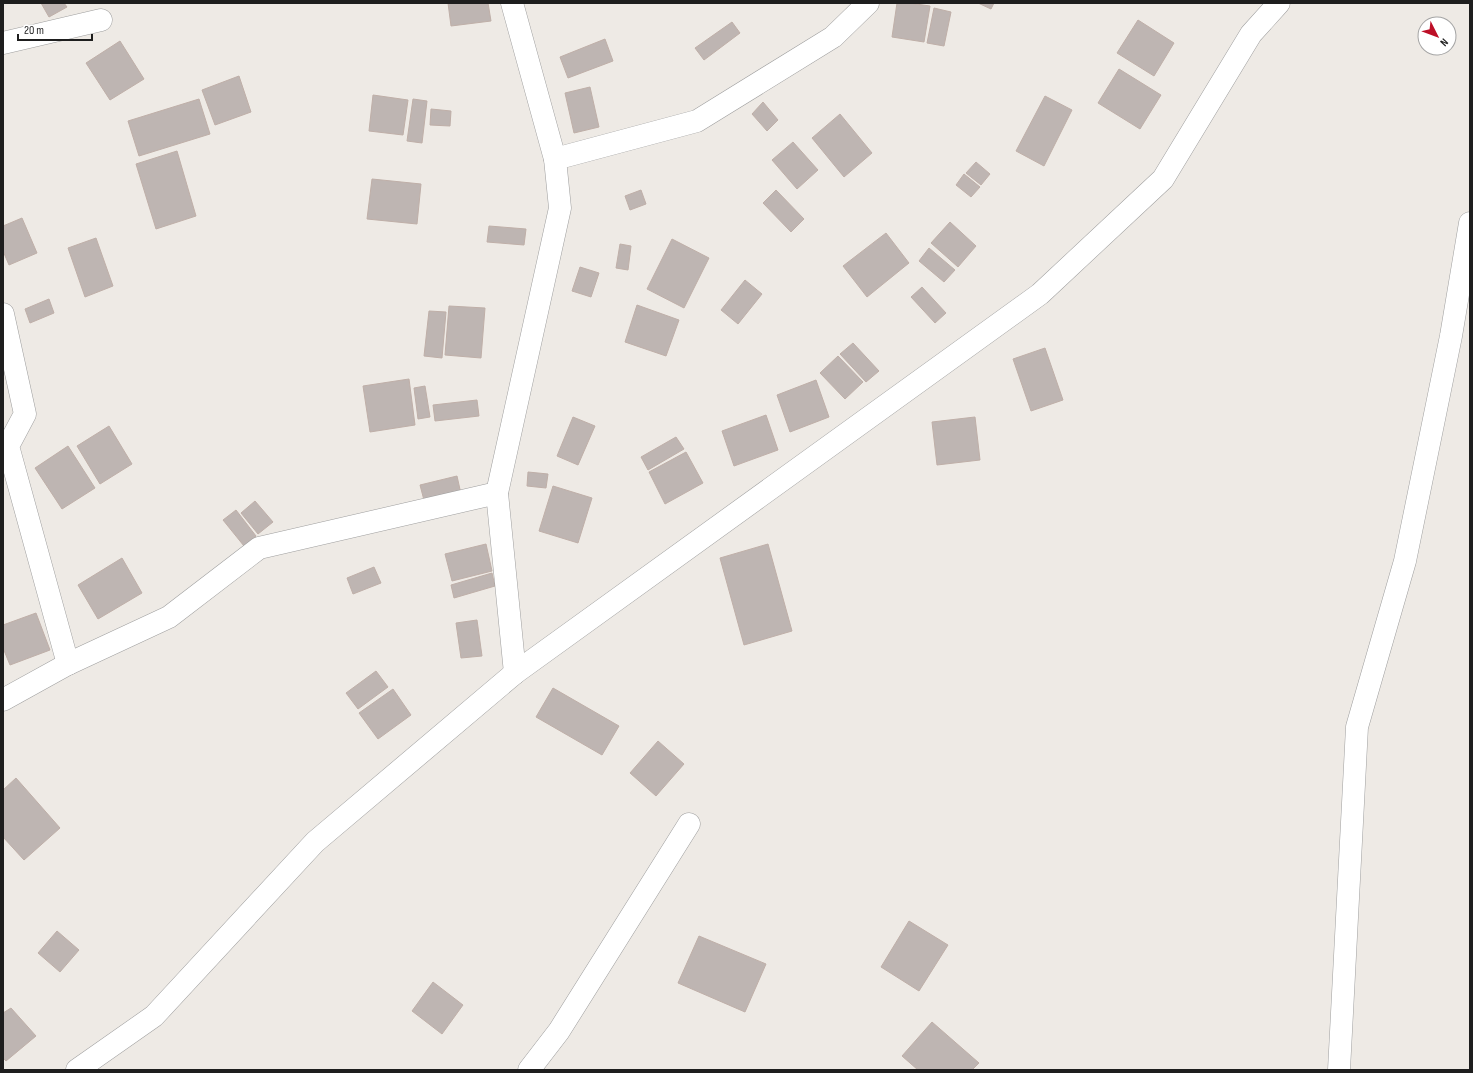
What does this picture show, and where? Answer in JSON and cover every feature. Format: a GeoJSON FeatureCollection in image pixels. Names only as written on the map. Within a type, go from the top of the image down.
{"type":"FeatureCollection","features":[{"type":"Feature","properties":{"kind":"street"},"geometry":{"type":"LineString","coordinates":[[512,3],[555,159],[560,208],[497,493],[515,673]]}},
{"type":"Feature","properties":{"kind":"street"},"geometry":{"type":"LineString","coordinates":[[555,159],[697,120],[833,37],[868,3]]}},
{"type":"Feature","properties":{"kind":"street"},"geometry":{"type":"LineString","coordinates":[[77,1070],[154,1016],[315,842],[515,673],[1040,294],[1163,179],[1251,34],[1279,3]]}},
{"type":"Feature","properties":{"kind":"street"},"geometry":{"type":"LineString","coordinates":[[3,43],[101,20]]}},
{"type":"Feature","properties":{"kind":"street"},"geometry":{"type":"LineString","coordinates":[[1338,1070],[1358,727],[1405,561],[1460,334],[1470,223]]}},
{"type":"Feature","properties":{"kind":"street"},"geometry":{"type":"LineString","coordinates":[[3,314],[25,414],[8,446],[68,664]]}},
{"type":"Feature","properties":{"kind":"street"},"geometry":{"type":"LineString","coordinates":[[3,700],[68,664],[169,617],[259,548],[497,493]]}},
{"type":"Feature","properties":{"kind":"street"},"geometry":{"type":"LineString","coordinates":[[529,1070],[559,1031],[688,824]]}},
{"type":"Feature","properties":{"kind":"building"},"geometry":{"type":"Polygon","coordinates":[[[41,3],[64,3],[67,7],[49,17],[41,3]]]}},
{"type":"Feature","properties":{"kind":"building"},"geometry":{"type":"Polygon","coordinates":[[[448,3],[488,3],[491,21],[451,26],[448,3]]]}},
{"type":"Feature","properties":{"kind":"building"},"geometry":{"type":"Polygon","coordinates":[[[897,3],[930,6],[924,42],[892,37],[897,3]]]}},
{"type":"Feature","properties":{"kind":"building"},"geometry":{"type":"Polygon","coordinates":[[[978,3],[994,3],[991,9],[978,3]]]}},
{"type":"Feature","properties":{"kind":"building"},"geometry":{"type":"Polygon","coordinates":[[[934,8],[951,12],[944,46],[927,43],[934,8]]]}},
{"type":"Feature","properties":{"kind":"building"},"geometry":{"type":"Polygon","coordinates":[[[1138,20],[1174,43],[1154,76],[1117,53],[1138,20]]]}},
{"type":"Feature","properties":{"kind":"building"},"geometry":{"type":"Polygon","coordinates":[[[732,22],[740,33],[704,60],[695,48],[732,22]]]}},
{"type":"Feature","properties":{"kind":"building"},"geometry":{"type":"Polygon","coordinates":[[[605,39],[613,61],[568,78],[560,57],[605,39]]]}},
{"type":"Feature","properties":{"kind":"building"},"geometry":{"type":"Polygon","coordinates":[[[120,41],[144,79],[110,100],[86,63],[120,41]]]}},
{"type":"Feature","properties":{"kind":"building"},"geometry":{"type":"Polygon","coordinates":[[[1119,69],[1161,95],[1140,129],[1098,103],[1119,69]]]}},
{"type":"Feature","properties":{"kind":"building"},"geometry":{"type":"Polygon","coordinates":[[[239,76],[251,112],[215,125],[202,90],[239,76]]]}},
{"type":"Feature","properties":{"kind":"building"},"geometry":{"type":"Polygon","coordinates":[[[590,87],[599,127],[574,133],[565,93],[590,87]]]}},
{"type":"Feature","properties":{"kind":"building"},"geometry":{"type":"Polygon","coordinates":[[[373,95],[408,100],[403,135],[369,131],[373,95]]]}},
{"type":"Feature","properties":{"kind":"building"},"geometry":{"type":"Polygon","coordinates":[[[1045,96],[1072,110],[1044,166],[1016,151],[1045,96]]]}},
{"type":"Feature","properties":{"kind":"building"},"geometry":{"type":"Polygon","coordinates":[[[199,99],[210,134],[139,156],[128,121],[199,99]]]}},
{"type":"Feature","properties":{"kind":"building"},"geometry":{"type":"Polygon","coordinates":[[[413,99],[427,101],[422,143],[407,141],[413,99]]]}},
{"type":"Feature","properties":{"kind":"building"},"geometry":{"type":"Polygon","coordinates":[[[763,102],[778,120],[767,131],[752,114],[763,102]]]}},
{"type":"Feature","properties":{"kind":"building"},"geometry":{"type":"Polygon","coordinates":[[[431,109],[451,111],[450,126],[430,125],[431,109]]]}},
{"type":"Feature","properties":{"kind":"building"},"geometry":{"type":"Polygon","coordinates":[[[840,114],[872,153],[844,177],[812,138],[840,114]]]}},
{"type":"Feature","properties":{"kind":"building"},"geometry":{"type":"Polygon","coordinates":[[[793,142],[818,170],[797,189],[772,160],[793,142]]]}},
{"type":"Feature","properties":{"kind":"building"},"geometry":{"type":"Polygon","coordinates":[[[177,151],[196,216],[156,229],[136,164],[177,151]]]}},
{"type":"Feature","properties":{"kind":"building"},"geometry":{"type":"Polygon","coordinates":[[[976,162],[990,174],[981,185],[966,173],[976,162]]]}},
{"type":"Feature","properties":{"kind":"building"},"geometry":{"type":"Polygon","coordinates":[[[964,174],[980,187],[971,197],[956,185],[964,174]]]}},
{"type":"Feature","properties":{"kind":"building"},"geometry":{"type":"Polygon","coordinates":[[[372,179],[421,184],[417,224],[367,219],[372,179]]]}},
{"type":"Feature","properties":{"kind":"building"},"geometry":{"type":"Polygon","coordinates":[[[641,190],[646,204],[630,210],[625,196],[641,190]]]}},
{"type":"Feature","properties":{"kind":"building"},"geometry":{"type":"Polygon","coordinates":[[[776,190],[804,219],[791,232],[763,203],[776,190]]]}},
{"type":"Feature","properties":{"kind":"building"},"geometry":{"type":"Polygon","coordinates":[[[22,218],[37,253],[9,265],[3,251],[3,226],[22,218]]]}},
{"type":"Feature","properties":{"kind":"building"},"geometry":{"type":"Polygon","coordinates":[[[950,222],[976,246],[958,267],[931,243],[950,222]]]}},
{"type":"Feature","properties":{"kind":"building"},"geometry":{"type":"Polygon","coordinates":[[[489,226],[526,229],[524,245],[487,242],[489,226]]]}},
{"type":"Feature","properties":{"kind":"building"},"geometry":{"type":"Polygon","coordinates":[[[886,233],[909,263],[867,297],[843,266],[886,233]]]}},
{"type":"Feature","properties":{"kind":"building"},"geometry":{"type":"Polygon","coordinates":[[[96,238],[113,286],[85,297],[68,248],[96,238]]]}},
{"type":"Feature","properties":{"kind":"building"},"geometry":{"type":"Polygon","coordinates":[[[672,239],[709,258],[684,308],[647,289],[672,239]]]}},
{"type":"Feature","properties":{"kind":"building"},"geometry":{"type":"Polygon","coordinates":[[[620,244],[631,246],[628,270],[616,268],[620,244]]]}},
{"type":"Feature","properties":{"kind":"building"},"geometry":{"type":"Polygon","coordinates":[[[929,248],[955,270],[944,282],[919,261],[929,248]]]}},
{"type":"Feature","properties":{"kind":"building"},"geometry":{"type":"Polygon","coordinates":[[[580,267],[599,273],[591,297],[572,291],[580,267]]]}},
{"type":"Feature","properties":{"kind":"building"},"geometry":{"type":"Polygon","coordinates":[[[745,280],[762,294],[738,324],[721,310],[745,280]]]}},
{"type":"Feature","properties":{"kind":"building"},"geometry":{"type":"Polygon","coordinates":[[[922,287],[946,313],[935,323],[911,297],[922,287]]]}},
{"type":"Feature","properties":{"kind":"building"},"geometry":{"type":"Polygon","coordinates":[[[49,299],[54,313],[30,323],[25,309],[49,299]]]}},
{"type":"Feature","properties":{"kind":"building"},"geometry":{"type":"Polygon","coordinates":[[[637,305],[679,320],[666,356],[625,342],[637,305]]]}},
{"type":"Feature","properties":{"kind":"building"},"geometry":{"type":"Polygon","coordinates":[[[449,306],[485,308],[481,358],[445,355],[449,306]]]}},
{"type":"Feature","properties":{"kind":"building"},"geometry":{"type":"Polygon","coordinates":[[[429,311],[446,312],[442,358],[424,356],[429,311]]]}},
{"type":"Feature","properties":{"kind":"building"},"geometry":{"type":"Polygon","coordinates":[[[853,343],[879,371],[866,382],[840,354],[853,343]]]}},
{"type":"Feature","properties":{"kind":"building"},"geometry":{"type":"Polygon","coordinates":[[[1045,348],[1063,400],[1031,411],[1013,359],[1045,348]]]}},
{"type":"Feature","properties":{"kind":"building"},"geometry":{"type":"Polygon","coordinates":[[[838,356],[863,382],[845,399],[820,373],[838,356]]]}},
{"type":"Feature","properties":{"kind":"building"},"geometry":{"type":"Polygon","coordinates":[[[409,379],[415,425],[370,432],[363,386],[409,379]]]}},
{"type":"Feature","properties":{"kind":"building"},"geometry":{"type":"Polygon","coordinates":[[[816,380],[829,417],[790,432],[777,395],[816,380]]]}},
{"type":"Feature","properties":{"kind":"building"},"geometry":{"type":"Polygon","coordinates":[[[425,386],[430,417],[418,419],[414,388],[425,386]]]}},
{"type":"Feature","properties":{"kind":"building"},"geometry":{"type":"Polygon","coordinates":[[[477,400],[479,416],[435,421],[433,405],[477,400]]]}},
{"type":"Feature","properties":{"kind":"building"},"geometry":{"type":"Polygon","coordinates":[[[766,415],[778,450],[734,466],[722,431],[766,415]]]}},
{"type":"Feature","properties":{"kind":"building"},"geometry":{"type":"Polygon","coordinates":[[[573,417],[595,426],[578,465],[557,456],[573,417]]]}},
{"type":"Feature","properties":{"kind":"building"},"geometry":{"type":"Polygon","coordinates":[[[975,417],[980,460],[937,465],[932,422],[975,417]]]}},
{"type":"Feature","properties":{"kind":"building"},"geometry":{"type":"Polygon","coordinates":[[[109,426],[132,464],[100,484],[77,446],[109,426]]]}},
{"type":"Feature","properties":{"kind":"building"},"geometry":{"type":"Polygon","coordinates":[[[676,437],[684,449],[648,470],[641,457],[676,437]]]}},
{"type":"Feature","properties":{"kind":"building"},"geometry":{"type":"Polygon","coordinates":[[[68,446],[95,488],[62,509],[35,468],[68,446]]]}},
{"type":"Feature","properties":{"kind":"building"},"geometry":{"type":"Polygon","coordinates":[[[686,452],[703,483],[665,504],[649,472],[686,452]]]}},
{"type":"Feature","properties":{"kind":"building"},"geometry":{"type":"Polygon","coordinates":[[[528,472],[548,474],[546,488],[527,486],[528,472]]]}},
{"type":"Feature","properties":{"kind":"building"},"geometry":{"type":"Polygon","coordinates":[[[457,476],[461,494],[425,504],[420,485],[457,476]]]}},
{"type":"Feature","properties":{"kind":"building"},"geometry":{"type":"Polygon","coordinates":[[[553,486],[592,498],[578,543],[539,531],[553,486]]]}},
{"type":"Feature","properties":{"kind":"building"},"geometry":{"type":"Polygon","coordinates":[[[255,501],[273,522],[258,534],[241,513],[255,501]]]}},
{"type":"Feature","properties":{"kind":"building"},"geometry":{"type":"Polygon","coordinates":[[[236,510],[256,536],[244,546],[223,520],[236,510]]]}},
{"type":"Feature","properties":{"kind":"building"},"geometry":{"type":"Polygon","coordinates":[[[486,544],[492,571],[452,581],[445,554],[486,544]]]}},
{"type":"Feature","properties":{"kind":"building"},"geometry":{"type":"Polygon","coordinates":[[[768,544],[792,631],[744,645],[720,558],[768,544]]]}},
{"type":"Feature","properties":{"kind":"building"},"geometry":{"type":"Polygon","coordinates":[[[122,558],[142,593],[98,619],[78,585],[122,558]]]}},
{"type":"Feature","properties":{"kind":"building"},"geometry":{"type":"Polygon","coordinates":[[[374,567],[381,583],[353,594],[347,578],[374,567]]]}},
{"type":"Feature","properties":{"kind":"building"},"geometry":{"type":"Polygon","coordinates":[[[492,573],[495,586],[454,598],[451,585],[492,573]]]}},
{"type":"Feature","properties":{"kind":"building"},"geometry":{"type":"Polygon","coordinates":[[[36,613],[50,650],[10,665],[3,648],[3,625],[36,613]]]}},
{"type":"Feature","properties":{"kind":"building"},"geometry":{"type":"Polygon","coordinates":[[[477,620],[482,656],[461,658],[456,623],[477,620]]]}},
{"type":"Feature","properties":{"kind":"building"},"geometry":{"type":"Polygon","coordinates":[[[376,671],[388,687],[358,709],[346,693],[376,671]]]}},
{"type":"Feature","properties":{"kind":"building"},"geometry":{"type":"Polygon","coordinates":[[[553,688],[619,726],[602,755],[536,717],[553,688]]]}},
{"type":"Feature","properties":{"kind":"building"},"geometry":{"type":"Polygon","coordinates":[[[393,689],[411,715],[378,739],[359,713],[393,689]]]}},
{"type":"Feature","properties":{"kind":"building"},"geometry":{"type":"Polygon","coordinates":[[[658,741],[684,764],[656,796],[630,773],[658,741]]]}},
{"type":"Feature","properties":{"kind":"building"},"geometry":{"type":"Polygon","coordinates":[[[16,778],[60,828],[24,860],[3,837],[3,790],[16,778]]]}},
{"type":"Feature","properties":{"kind":"building"},"geometry":{"type":"Polygon","coordinates":[[[909,921],[948,945],[919,991],[881,967],[909,921]]]}},
{"type":"Feature","properties":{"kind":"building"},"geometry":{"type":"Polygon","coordinates":[[[57,931],[79,950],[60,972],[38,953],[57,931]]]}},
{"type":"Feature","properties":{"kind":"building"},"geometry":{"type":"Polygon","coordinates":[[[699,936],[766,964],[745,1012],[678,983],[699,936]]]}},
{"type":"Feature","properties":{"kind":"building"},"geometry":{"type":"Polygon","coordinates":[[[433,982],[463,1005],[442,1034],[412,1011],[433,982]]]}},
{"type":"Feature","properties":{"kind":"building"},"geometry":{"type":"Polygon","coordinates":[[[11,1008],[36,1036],[6,1061],[3,1058],[3,1013],[11,1008]]]}},
{"type":"Feature","properties":{"kind":"building"},"geometry":{"type":"Polygon","coordinates":[[[932,1022],[979,1063],[972,1070],[918,1070],[902,1056],[932,1022]]]}}]}
